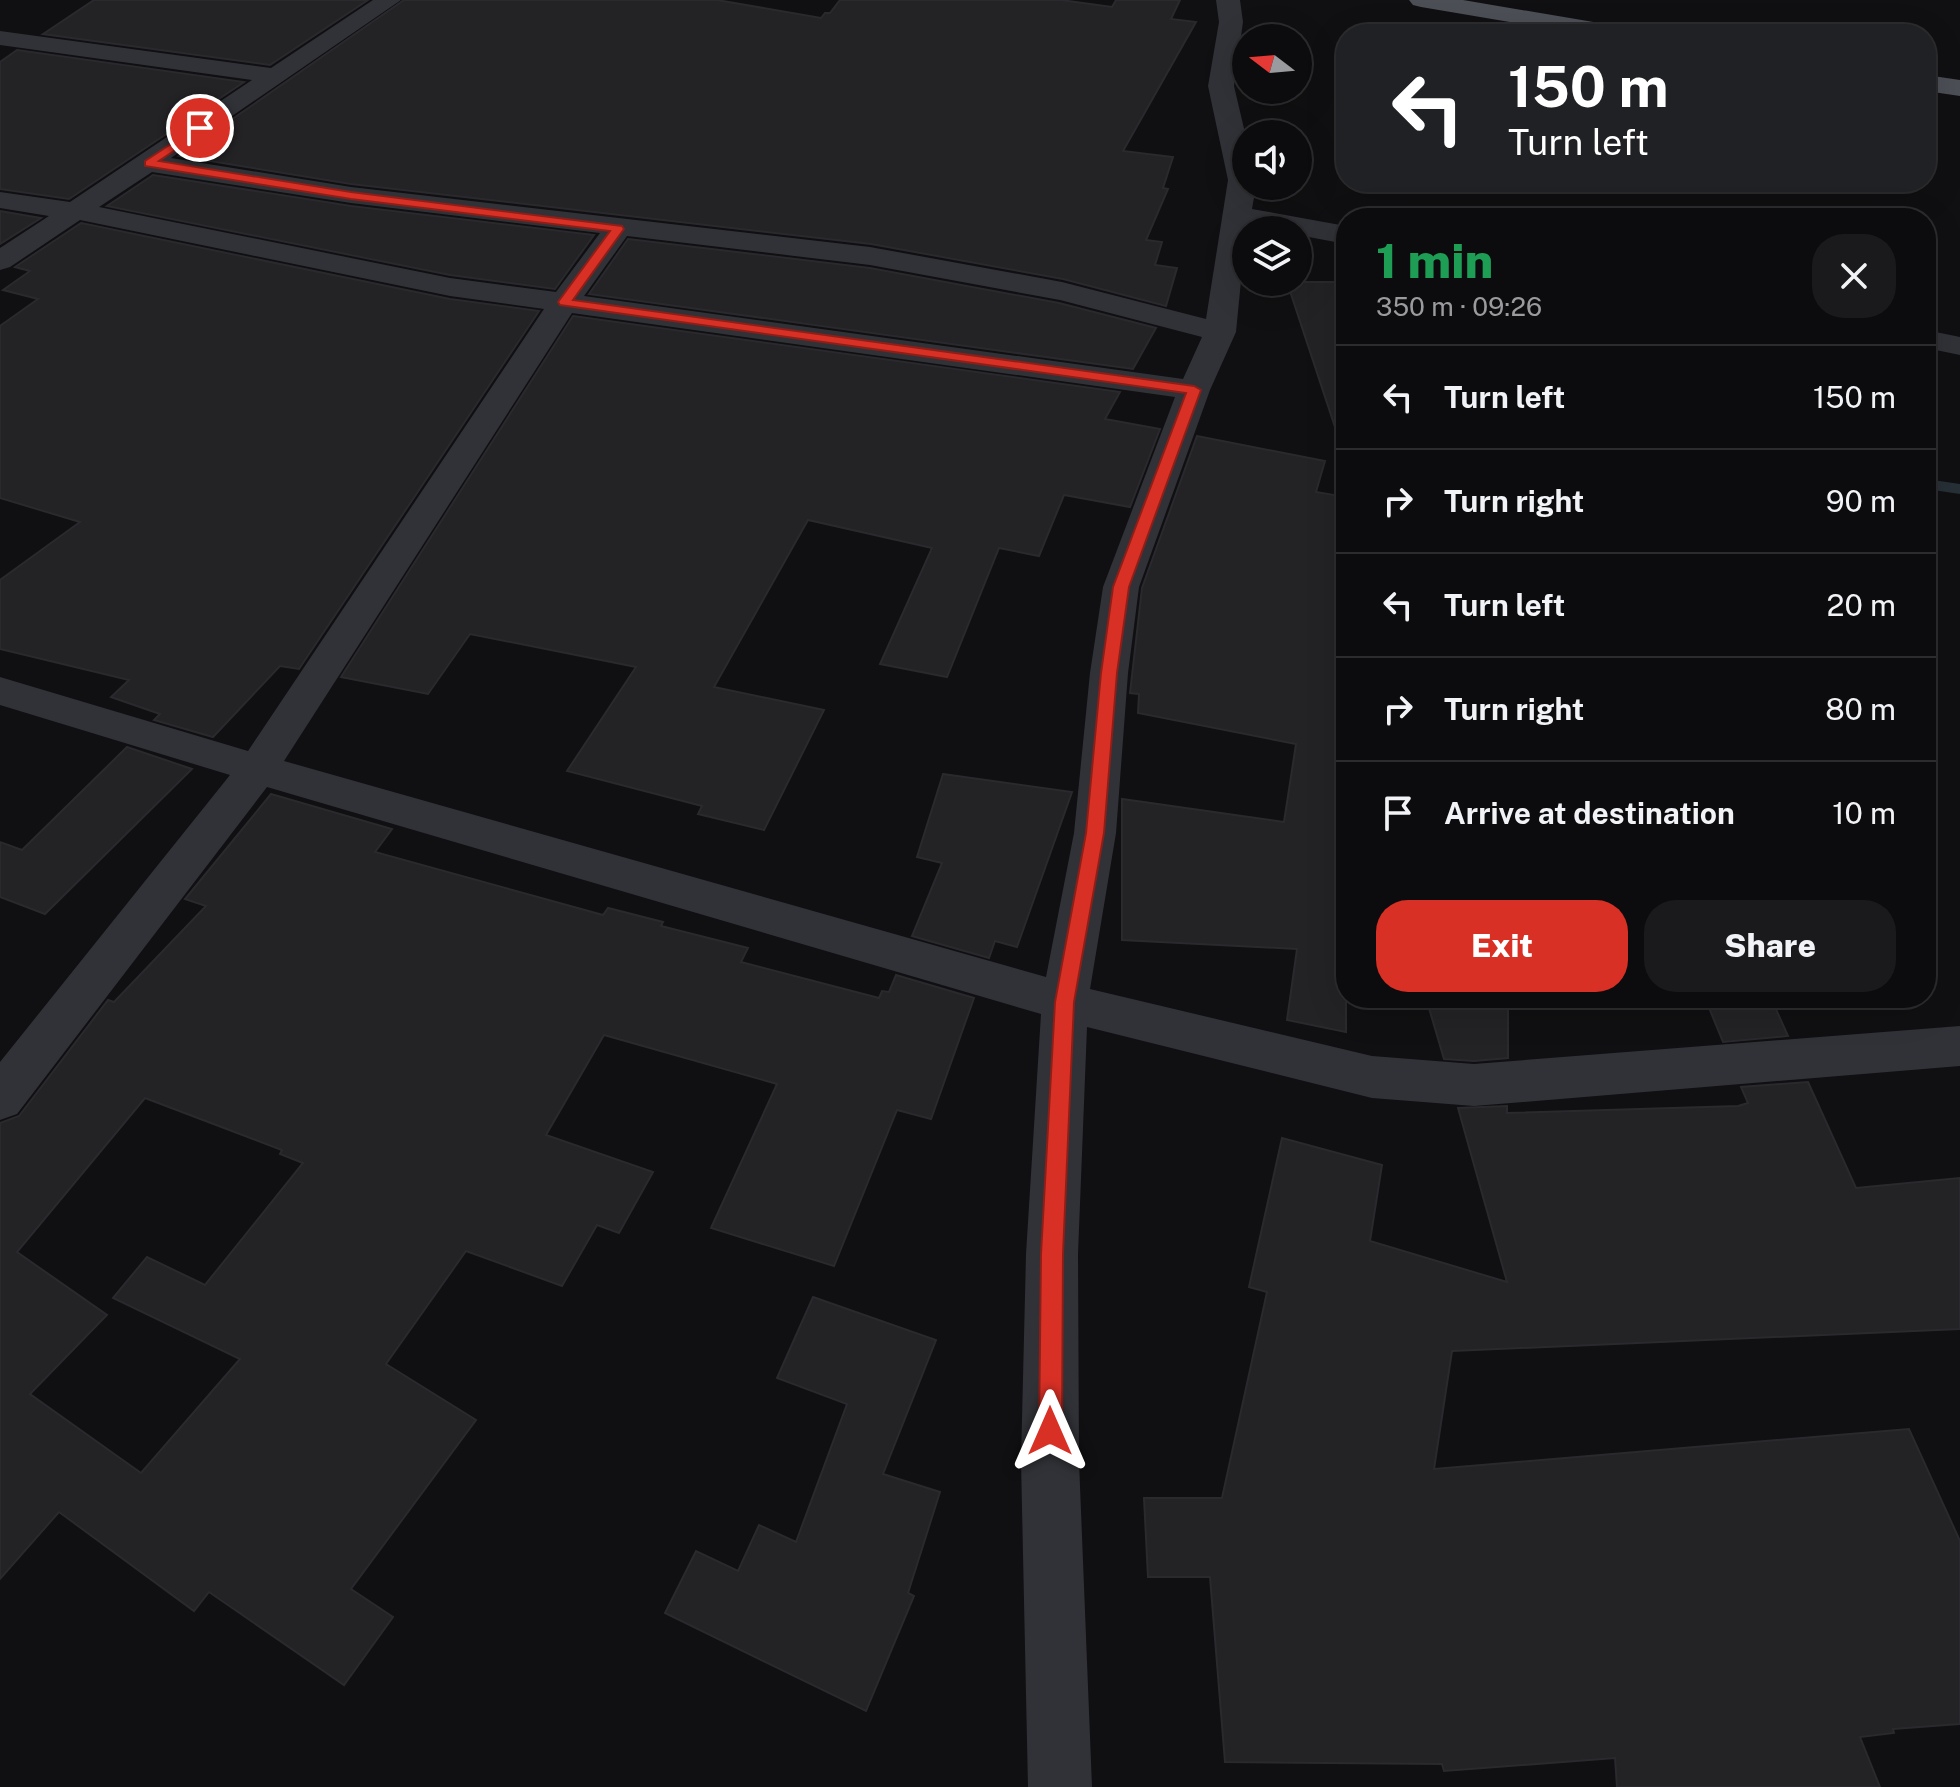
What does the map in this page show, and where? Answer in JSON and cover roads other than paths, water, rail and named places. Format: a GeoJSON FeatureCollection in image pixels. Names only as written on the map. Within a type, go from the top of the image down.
{"type":"FeatureCollection","features":[{"type":"Feature","properties":{"kind":"main road"},"geometry":{"type":"LineString","coordinates":[[1421,0],[1564,24]]}},
{"type":"Feature","properties":{"kind":"main road"},"geometry":{"type":"LineString","coordinates":[[1936,84],[1960,88]]}},
{"type":"Feature","properties":{"kind":"street"},"geometry":{"type":"LineString","coordinates":[[0,261],[389,0]]}},
{"type":"Feature","properties":{"kind":"street"},"geometry":{"type":"LineString","coordinates":[[1060,1787],[1050,1461],[1052,1254],[1065,1002],[1095,833],[1109,673],[1121,587],[1194,390],[1220,332],[1236,215],[1241,201],[1243,166],[1226,115],[1221,88],[1222,66],[1230,46],[1232,13],[1228,0]]}},
{"type":"Feature","properties":{"kind":"street"},"geometry":{"type":"LineString","coordinates":[[0,38],[277,76]]}},
{"type":"Feature","properties":{"kind":"street"},"geometry":{"type":"LineString","coordinates":[[149,163],[351,195],[618,229],[791,245],[961,271],[1062,291],[1220,332]]}},
{"type":"Feature","properties":{"kind":"street"},"geometry":{"type":"LineString","coordinates":[[0,200],[76,211],[391,276],[1194,390]]}},
{"type":"Feature","properties":{"kind":"street"},"geometry":{"type":"LineString","coordinates":[[1236,215],[1336,233]]}},
{"type":"Feature","properties":{"kind":"street"},"geometry":{"type":"LineString","coordinates":[[0,1099],[258,769],[564,302],[618,229]]}},
{"type":"Feature","properties":{"kind":"street"},"geometry":{"type":"LineString","coordinates":[[1936,341],[1960,346]]}},
{"type":"Feature","properties":{"kind":"street"},"geometry":{"type":"LineString","coordinates":[[0,691],[258,769],[1065,1002],[1372,1077],[1474,1085],[1960,1046]]}},
{"type":"Feature","properties":{"kind":"waterway"},"geometry":{"type":"LineString","coordinates":[[1936,485],[1960,489]]}}]}
